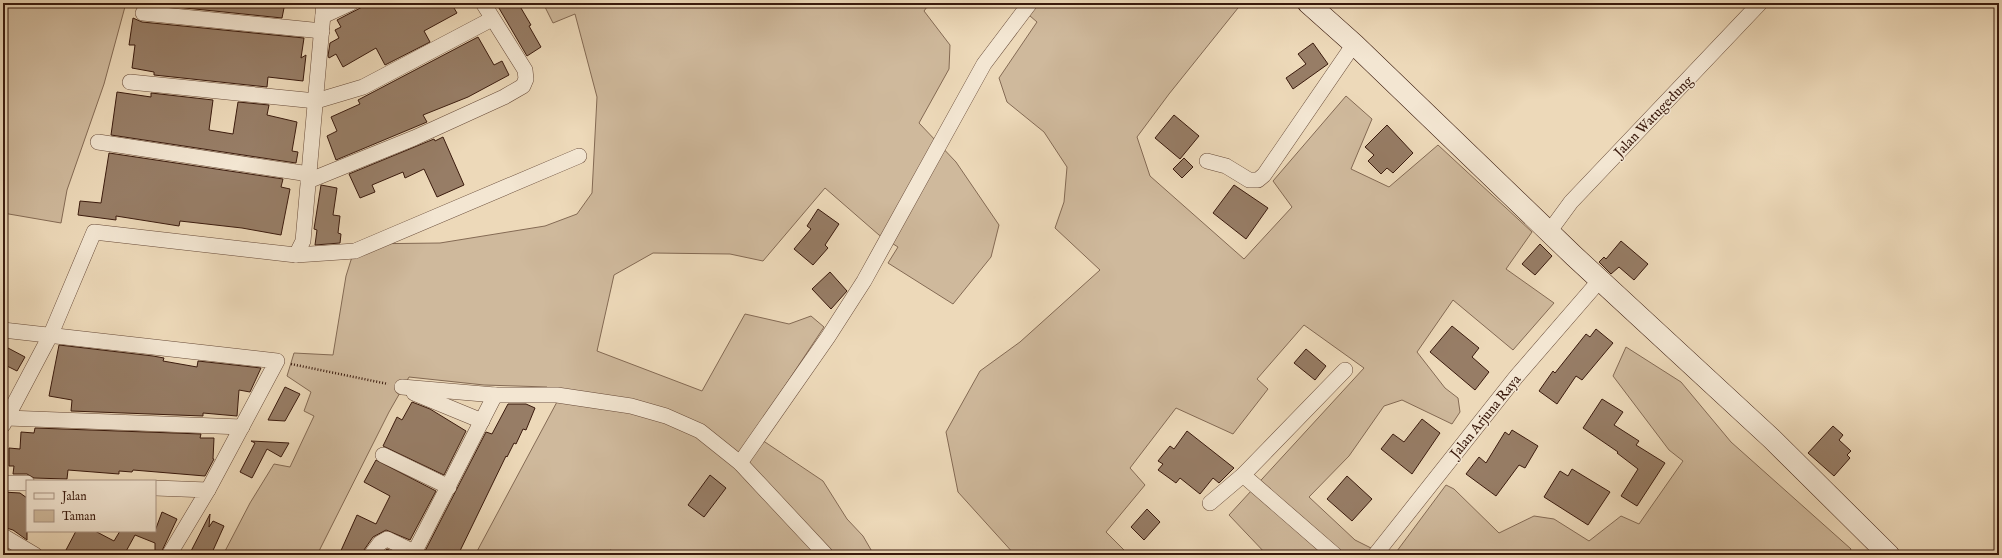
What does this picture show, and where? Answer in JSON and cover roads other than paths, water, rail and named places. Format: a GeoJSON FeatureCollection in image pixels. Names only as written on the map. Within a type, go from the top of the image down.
{"type":"FeatureCollection","features":[{"type":"Feature","properties":{"kind":"street"},"geometry":{"type":"LineString","coordinates":[[143,13],[323,17],[351,3]]}},
{"type":"Feature","properties":{"kind":"street"},"geometry":{"type":"LineString","coordinates":[[98,142],[308,177],[414,138],[521,88],[526,80],[525,70],[483,3]]}},
{"type":"Feature","properties":{"kind":"street"},"geometry":{"type":"LineString","coordinates":[[740,463],[864,282],[984,64],[1030,3]]}},
{"type":"Feature","properties":{"kind":"street"},"geometry":{"type":"LineString","coordinates":[[1308,3],[1354,44],[1600,280],[1772,439],[1888,555]]}},
{"type":"Feature","properties":{"kind":"street","name":"Jalan Watugedung"},"geometry":{"type":"LineString","coordinates":[[1549,232],[1571,202],[1760,3]]}},
{"type":"Feature","properties":{"kind":"street"},"geometry":{"type":"LineString","coordinates":[[296,255],[303,241],[323,17]]}},
{"type":"Feature","properties":{"kind":"street"},"geometry":{"type":"LineString","coordinates":[[130,82],[316,101],[363,87],[492,19]]}},
{"type":"Feature","properties":{"kind":"street"},"geometry":{"type":"LineString","coordinates":[[1207,161],[1226,166],[1249,180],[1258,180],[1264,175],[1354,44]]}},
{"type":"Feature","properties":{"kind":"street"},"geometry":{"type":"LineString","coordinates":[[242,427],[5,422],[51,334],[94,232],[296,255],[355,251],[579,156]]}},
{"type":"Feature","properties":{"kind":"street","name":"Jalan Arjuna Raya"},"geometry":{"type":"LineString","coordinates":[[1375,555],[1516,377],[1600,280]]}},
{"type":"Feature","properties":{"kind":"street"},"geometry":{"type":"LineString","coordinates":[[3,330],[51,334],[277,361],[208,490],[169,555]]}},
{"type":"Feature","properties":{"kind":"street"},"geometry":{"type":"LineString","coordinates":[[1210,503],[1243,475],[1345,370]]}},
{"type":"Feature","properties":{"kind":"street"},"geometry":{"type":"LineString","coordinates":[[482,421],[402,387],[495,395],[557,395],[631,406],[666,416],[700,431],[740,463],[826,555]]}},
{"type":"Feature","properties":{"kind":"street"},"geometry":{"type":"LineString","coordinates":[[371,555],[380,542],[387,539],[414,554],[495,395]]}},
{"type":"Feature","properties":{"kind":"street"},"geometry":{"type":"LineString","coordinates":[[383,455],[449,487]]}},
{"type":"Feature","properties":{"kind":"street"},"geometry":{"type":"LineString","coordinates":[[1243,475],[1334,555]]}},
{"type":"Feature","properties":{"kind":"street"},"geometry":{"type":"LineString","coordinates":[[3,483],[26,483]]}},
{"type":"Feature","properties":{"kind":"street"},"geometry":{"type":"LineString","coordinates":[[156,488],[208,490]]}},
{"type":"Feature","properties":{"kind":"street"},"geometry":{"type":"LineString","coordinates":[[3,536],[35,555]]}}]}
